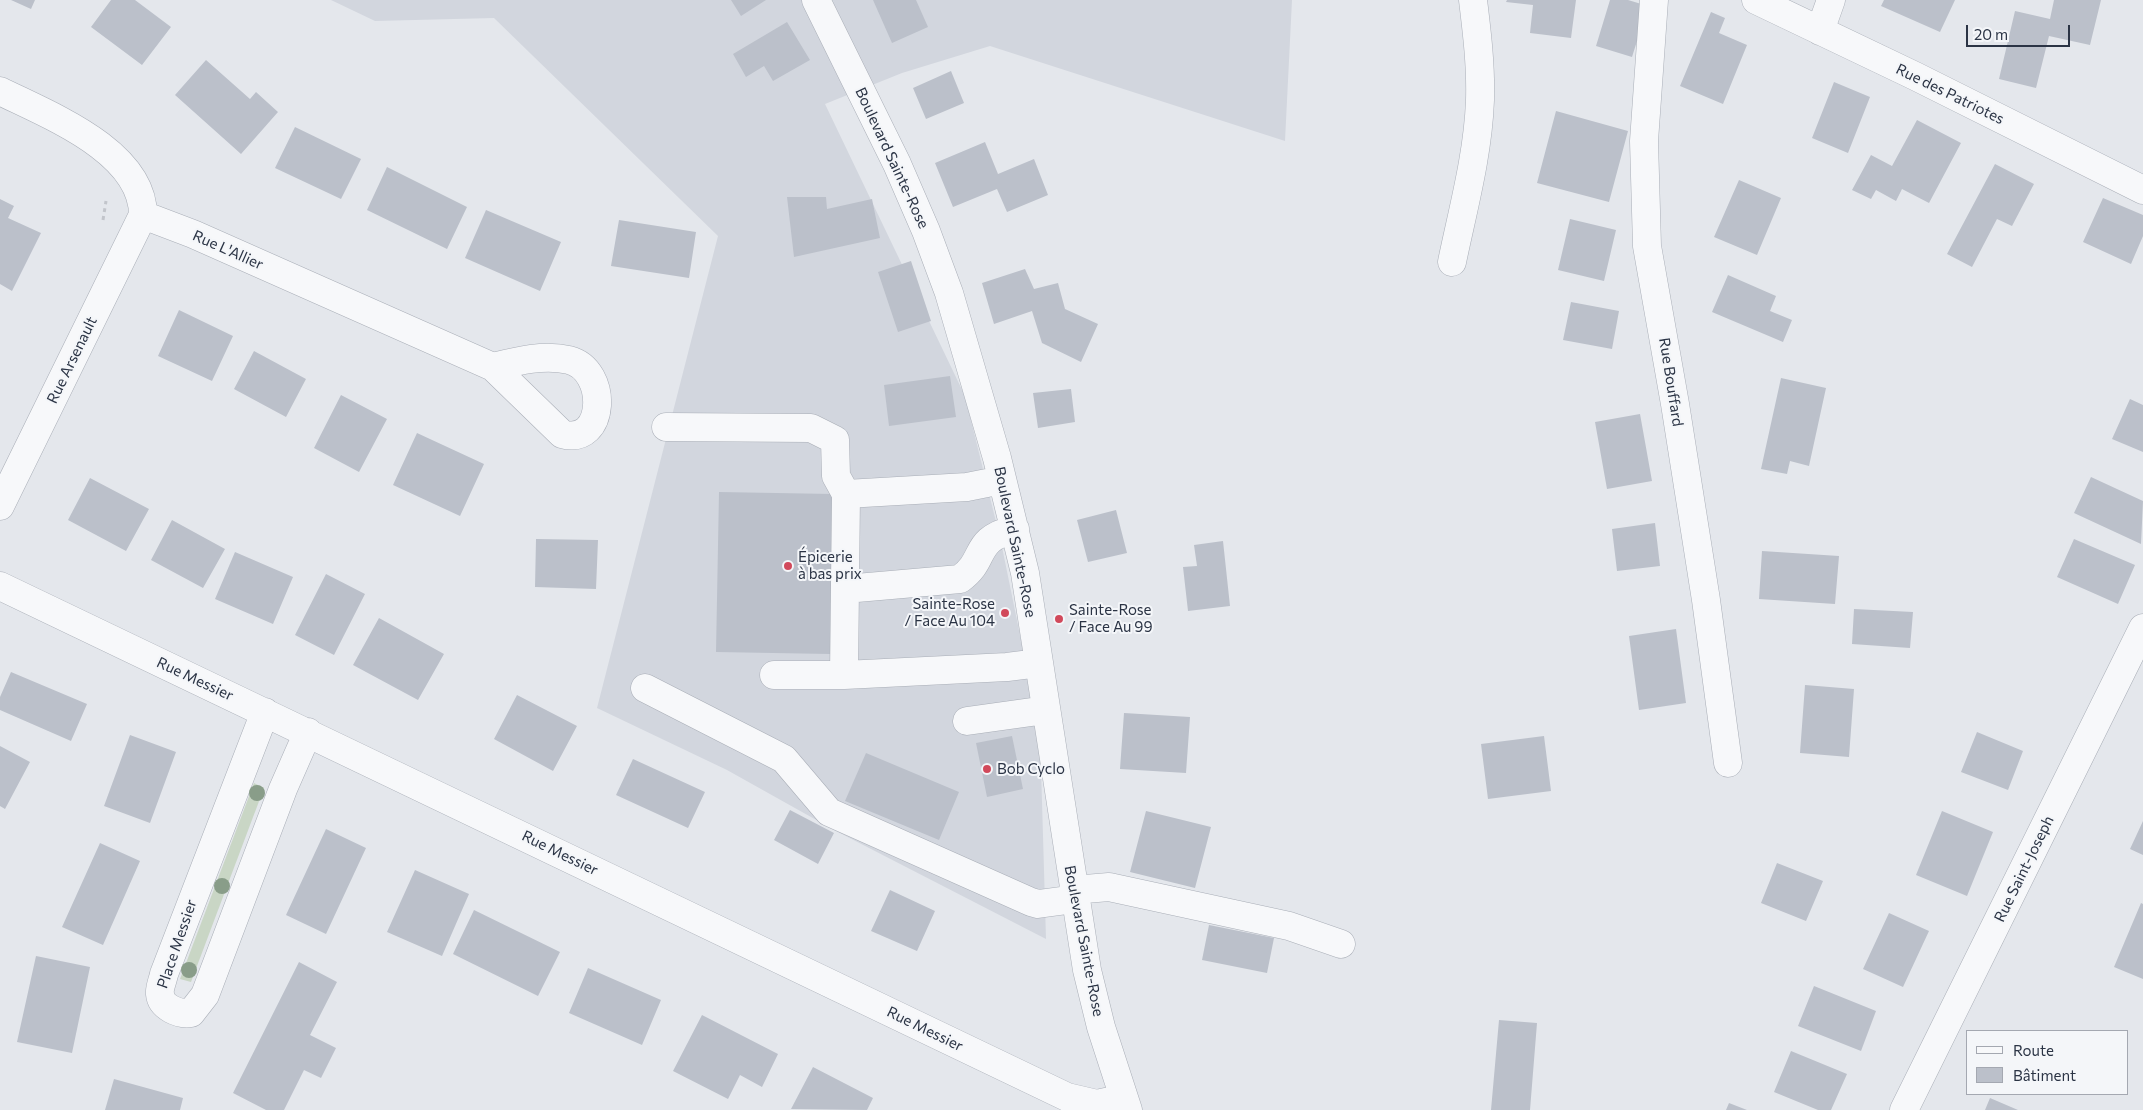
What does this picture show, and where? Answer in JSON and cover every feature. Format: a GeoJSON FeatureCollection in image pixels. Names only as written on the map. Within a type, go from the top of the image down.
{"type":"FeatureCollection","features":[{"type":"Feature","properties":{"kind":"street","name":"Boulevard Sainte-Rose"},"geometry":{"type":"LineString","coordinates":[[816,0],[897,164],[938,261],[970,360],[1025,573],[1074,895],[1093,999],[1126,1104]]}},
{"type":"Feature","properties":{"kind":"street"},"geometry":{"type":"LineString","coordinates":[[1452,262],[1477,138],[1480,99],[1479,57],[1473,0]]}},
{"type":"Feature","properties":{"kind":"street","name":"Rue Bouffard"},"geometry":{"type":"LineString","coordinates":[[1654,0],[1644,141],[1647,246],[1675,404],[1706,600],[1728,763]]}},
{"type":"Feature","properties":{"kind":"street","name":"Rue des Patriotes"},"geometry":{"type":"LineString","coordinates":[[1756,0],[1915,76],[2143,190]]}},
{"type":"Feature","properties":{"kind":"street"},"geometry":{"type":"LineString","coordinates":[[1820,31],[1831,0]]}},
{"type":"Feature","properties":{"kind":"street"},"geometry":{"type":"LineString","coordinates":[[0,91],[66,124],[103,148],[126,170],[134,181],[142,197],[143,215]]}},
{"type":"Feature","properties":{"kind":"street","name":"Rue L'Allier"},"geometry":{"type":"LineString","coordinates":[[143,215],[192,234],[493,367]]}},
{"type":"Feature","properties":{"kind":"street","name":"Rue Arsenault"},"geometry":{"type":"LineString","coordinates":[[0,506],[143,215]]}},
{"type":"Feature","properties":{"kind":"street"},"geometry":{"type":"LineString","coordinates":[[666,427],[812,428],[834,440],[836,476],[846,494],[844,675]]}},
{"type":"Feature","properties":{"kind":"street"},"geometry":{"type":"LineString","coordinates":[[846,494],[967,487],[1002,480]]}},
{"type":"Feature","properties":{"kind":"street"},"geometry":{"type":"LineString","coordinates":[[845,589],[960,579],[968,574],[987,540],[1004,531],[1014,529]]}},
{"type":"Feature","properties":{"kind":"street","name":"Rue Messier"},"geometry":{"type":"LineString","coordinates":[[0,586],[1067,1097],[1097,1104],[1126,1104]]}},
{"type":"Feature","properties":{"kind":"street","name":"Rue Saint-Joseph"},"geometry":{"type":"LineString","coordinates":[[1904,1110],[2143,628]]}},
{"type":"Feature","properties":{"kind":"street"},"geometry":{"type":"LineString","coordinates":[[774,675],[844,675],[1007,667],[1039,662]]}},
{"type":"Feature","properties":{"kind":"street"},"geometry":{"type":"LineString","coordinates":[[645,688],[784,758],[829,812],[1031,902],[1038,904],[1109,887],[1290,926],[1341,944]]}},
{"type":"Feature","properties":{"kind":"street"},"geometry":{"type":"LineString","coordinates":[[967,721],[1046,710]]}},
{"type":"Feature","properties":{"kind":"street","name":"Place Messier"},"geometry":{"type":"LineString","coordinates":[[265,712],[164,974],[159,991],[160,997],[171,1009],[184,1014],[191,1013],[205,995],[283,789],[308,732]]}},
{"type":"Feature","properties":{"kind":"path"},"geometry":{"type":"LineString","coordinates":[[101,225],[106,206],[106,195]]}},
{"type":"Feature","properties":{"kind":"shaded area"},"geometry":{"type":"Polygon","coordinates":[[[331,0],[1292,0],[1285,141],[990,46],[902,73],[825,104],[965,396],[1001,542],[1040,733],[1046,939],[836,831],[727,770],[597,708],[718,236],[494,18],[375,21],[331,0]]]}},
{"type":"Feature","properties":{"kind":"green space"},"geometry":{"type":"Polygon","coordinates":[[[254,783],[264,788],[191,982],[180,979],[254,783]]]}},
{"type":"Feature","properties":{"kind":"building"},"geometry":{"type":"Polygon","coordinates":[[[11,0],[35,0],[31,9],[11,0]]]}},
{"type":"Feature","properties":{"kind":"building"},"geometry":{"type":"Polygon","coordinates":[[[111,0],[135,0],[171,27],[142,65],[91,27],[111,0]]]}},
{"type":"Feature","properties":{"kind":"building"},"geometry":{"type":"Polygon","coordinates":[[[731,0],[766,0],[741,16],[731,0]]]}},
{"type":"Feature","properties":{"kind":"building"},"geometry":{"type":"Polygon","coordinates":[[[873,0],[916,0],[928,27],[892,43],[873,0]]]}},
{"type":"Feature","properties":{"kind":"building"},"geometry":{"type":"Polygon","coordinates":[[[1507,0],[1576,0],[1571,38],[1530,33],[1533,5],[1506,2],[1507,0]]]}},
{"type":"Feature","properties":{"kind":"building"},"geometry":{"type":"Polygon","coordinates":[[[1610,0],[1628,0],[1648,6],[1632,57],[1596,46],[1610,0]]]}},
{"type":"Feature","properties":{"kind":"building"},"geometry":{"type":"Polygon","coordinates":[[[1884,0],[1955,0],[1940,32],[1881,6],[1884,0]]]}},
{"type":"Feature","properties":{"kind":"building"},"geometry":{"type":"Polygon","coordinates":[[[2054,0],[2101,0],[2090,45],[2049,36],[2036,88],[1999,79],[2015,11],[2050,19],[2054,0]]]}},
{"type":"Feature","properties":{"kind":"building"},"geometry":{"type":"Polygon","coordinates":[[[1711,12],[1725,18],[1719,33],[1747,45],[1723,104],[1680,86],[1711,12]]]}},
{"type":"Feature","properties":{"kind":"building"},"geometry":{"type":"Polygon","coordinates":[[[787,22],[810,60],[773,81],[764,66],[746,77],[733,54],[787,22]]]}},
{"type":"Feature","properties":{"kind":"building"},"geometry":{"type":"Polygon","coordinates":[[[206,60],[250,99],[256,92],[278,112],[241,154],[175,95],[206,60]]]}},
{"type":"Feature","properties":{"kind":"building"},"geometry":{"type":"Polygon","coordinates":[[[951,71],[964,103],[926,119],[913,88],[951,71]]]}},
{"type":"Feature","properties":{"kind":"building"},"geometry":{"type":"Polygon","coordinates":[[[1834,82],[1870,97],[1848,153],[1812,138],[1834,82]]]}},
{"type":"Feature","properties":{"kind":"building"},"geometry":{"type":"Polygon","coordinates":[[[1556,111],[1628,131],[1609,202],[1537,183],[1556,111]]]}},
{"type":"Feature","properties":{"kind":"building"},"geometry":{"type":"Polygon","coordinates":[[[1917,120],[1961,143],[1929,203],[1902,189],[1896,201],[1876,190],[1871,199],[1852,190],[1871,155],[1892,166],[1917,120]]]}},
{"type":"Feature","properties":{"kind":"building"},"geometry":{"type":"Polygon","coordinates":[[[295,127],[361,159],[341,199],[275,168],[295,127]]]}},
{"type":"Feature","properties":{"kind":"building"},"geometry":{"type":"Polygon","coordinates":[[[985,142],[998,174],[1034,159],[1048,195],[1007,212],[997,189],[953,207],[935,163],[985,142]]]}},
{"type":"Feature","properties":{"kind":"building"},"geometry":{"type":"Polygon","coordinates":[[[1995,164],[2034,184],[2012,226],[1997,219],[1972,267],[1947,254],[1995,164]]]}},
{"type":"Feature","properties":{"kind":"building"},"geometry":{"type":"Polygon","coordinates":[[[387,167],[467,207],[447,249],[367,210],[387,167]]]}},
{"type":"Feature","properties":{"kind":"building"},"geometry":{"type":"Polygon","coordinates":[[[1739,180],[1781,198],[1757,255],[1714,237],[1739,180]]]}},
{"type":"Feature","properties":{"kind":"building"},"geometry":{"type":"Polygon","coordinates":[[[787,197],[826,197],[827,209],[872,199],[880,238],[794,257],[787,197]]]}},
{"type":"Feature","properties":{"kind":"building"},"geometry":{"type":"Polygon","coordinates":[[[2103,198],[2143,215],[2143,236],[2131,264],[2083,242],[2103,198]]]}},
{"type":"Feature","properties":{"kind":"building"},"geometry":{"type":"Polygon","coordinates":[[[0,199],[14,206],[8,218],[41,233],[12,291],[0,284],[0,199]]]}},
{"type":"Feature","properties":{"kind":"building"},"geometry":{"type":"Polygon","coordinates":[[[486,210],[561,242],[540,291],[465,258],[486,210]]]}},
{"type":"Feature","properties":{"kind":"building"},"geometry":{"type":"Polygon","coordinates":[[[1570,219],[1616,230],[1604,281],[1558,270],[1570,219]]]}},
{"type":"Feature","properties":{"kind":"building"},"geometry":{"type":"Polygon","coordinates":[[[619,220],[696,232],[689,278],[611,266],[619,220]]]}},
{"type":"Feature","properties":{"kind":"building"},"geometry":{"type":"Polygon","coordinates":[[[911,261],[931,321],[898,332],[878,272],[911,261]]]}},
{"type":"Feature","properties":{"kind":"building"},"geometry":{"type":"Polygon","coordinates":[[[1025,269],[1034,289],[1058,283],[1065,309],[1098,324],[1081,362],[1042,343],[1032,311],[994,324],[982,283],[1025,269]]]}},
{"type":"Feature","properties":{"kind":"building"},"geometry":{"type":"Polygon","coordinates":[[[1728,275],[1776,296],[1770,311],[1792,320],[1783,342],[1712,312],[1728,275]]]}},
{"type":"Feature","properties":{"kind":"building"},"geometry":{"type":"Polygon","coordinates":[[[1571,302],[1619,311],[1612,349],[1563,340],[1571,302]]]}},
{"type":"Feature","properties":{"kind":"building"},"geometry":{"type":"Polygon","coordinates":[[[179,310],[233,336],[212,381],[158,356],[179,310]]]}},
{"type":"Feature","properties":{"kind":"building"},"geometry":{"type":"Polygon","coordinates":[[[254,351],[306,379],[286,417],[234,389],[254,351]]]}},
{"type":"Feature","properties":{"kind":"building"},"geometry":{"type":"Polygon","coordinates":[[[950,376],[956,417],[889,426],[884,385],[950,376]]]}},
{"type":"Feature","properties":{"kind":"building"},"geometry":{"type":"Polygon","coordinates":[[[1781,378],[1826,388],[1809,466],[1790,461],[1787,474],[1761,469],[1781,378]]]}},
{"type":"Feature","properties":{"kind":"building"},"geometry":{"type":"Polygon","coordinates":[[[1071,389],[1075,422],[1038,428],[1033,393],[1071,389]]]}},
{"type":"Feature","properties":{"kind":"building"},"geometry":{"type":"Polygon","coordinates":[[[341,395],[387,419],[359,472],[314,448],[341,395]]]}},
{"type":"Feature","properties":{"kind":"building"},"geometry":{"type":"Polygon","coordinates":[[[2130,399],[2143,405],[2143,452],[2112,439],[2130,399]]]}},
{"type":"Feature","properties":{"kind":"building"},"geometry":{"type":"Polygon","coordinates":[[[1640,414],[1652,481],[1607,489],[1595,422],[1640,414]]]}},
{"type":"Feature","properties":{"kind":"building"},"geometry":{"type":"Polygon","coordinates":[[[417,433],[484,464],[460,516],[393,485],[417,433]]]}},
{"type":"Feature","properties":{"kind":"building"},"geometry":{"type":"Polygon","coordinates":[[[2091,477],[2143,501],[2141,544],[2074,513],[2091,477]]]}},
{"type":"Feature","properties":{"kind":"building"},"geometry":{"type":"Polygon","coordinates":[[[90,478],[149,509],[126,551],[68,520],[90,478]]]}},
{"type":"Feature","properties":{"kind":"building"},"geometry":{"type":"Polygon","coordinates":[[[719,492],[833,494],[830,654],[716,652],[719,492]]]}},
{"type":"Feature","properties":{"kind":"building"},"geometry":{"type":"Polygon","coordinates":[[[1116,510],[1127,553],[1088,562],[1077,520],[1116,510]]]}},
{"type":"Feature","properties":{"kind":"building"},"geometry":{"type":"Polygon","coordinates":[[[172,520],[225,549],[203,588],[151,560],[172,520]]]}},
{"type":"Feature","properties":{"kind":"building"},"geometry":{"type":"Polygon","coordinates":[[[1655,523],[1660,566],[1617,571],[1612,529],[1655,523]]]}},
{"type":"Feature","properties":{"kind":"building"},"geometry":{"type":"Polygon","coordinates":[[[536,539],[598,540],[596,589],[535,587],[536,539]]]}},
{"type":"Feature","properties":{"kind":"building"},"geometry":{"type":"Polygon","coordinates":[[[2074,539],[2135,565],[2118,604],[2057,577],[2074,539]]]}},
{"type":"Feature","properties":{"kind":"building"},"geometry":{"type":"Polygon","coordinates":[[[1223,541],[1230,606],[1188,611],[1183,567],[1197,566],[1194,545],[1223,541]]]}},
{"type":"Feature","properties":{"kind":"building"},"geometry":{"type":"Polygon","coordinates":[[[1762,551],[1839,556],[1835,604],[1759,599],[1762,551]]]}},
{"type":"Feature","properties":{"kind":"building"},"geometry":{"type":"Polygon","coordinates":[[[235,552],[293,577],[273,624],[215,599],[235,552]]]}},
{"type":"Feature","properties":{"kind":"building"},"geometry":{"type":"Polygon","coordinates":[[[326,574],[365,594],[334,655],[295,635],[326,574]]]}},
{"type":"Feature","properties":{"kind":"building"},"geometry":{"type":"Polygon","coordinates":[[[1854,609],[1913,612],[1910,648],[1852,644],[1854,609]]]}},
{"type":"Feature","properties":{"kind":"building"},"geometry":{"type":"Polygon","coordinates":[[[379,618],[444,654],[418,700],[353,665],[379,618]]]}},
{"type":"Feature","properties":{"kind":"building"},"geometry":{"type":"Polygon","coordinates":[[[1676,629],[1686,703],[1639,710],[1629,636],[1676,629]]]}},
{"type":"Feature","properties":{"kind":"building"},"geometry":{"type":"Polygon","coordinates":[[[11,672],[87,704],[71,741],[0,710],[0,697],[11,672]]]}},
{"type":"Feature","properties":{"kind":"building"},"geometry":{"type":"Polygon","coordinates":[[[1805,685],[1854,689],[1849,757],[1800,753],[1805,685]]]}},
{"type":"Feature","properties":{"kind":"building"},"geometry":{"type":"Polygon","coordinates":[[[517,695],[577,726],[553,771],[494,739],[517,695]]]}},
{"type":"Feature","properties":{"kind":"building"},"geometry":{"type":"Polygon","coordinates":[[[1124,713],[1190,717],[1186,773],[1120,769],[1124,713]]]}},
{"type":"Feature","properties":{"kind":"building"},"geometry":{"type":"Polygon","coordinates":[[[1977,732],[2023,751],[2008,790],[1961,772],[1977,732]]]}},
{"type":"Feature","properties":{"kind":"building"},"geometry":{"type":"Polygon","coordinates":[[[130,735],[176,752],[150,823],[104,806],[130,735]]]}},
{"type":"Feature","properties":{"kind":"building"},"geometry":{"type":"Polygon","coordinates":[[[1012,736],[1023,789],[987,797],[976,743],[1012,736]]]}},
{"type":"Feature","properties":{"kind":"building"},"geometry":{"type":"Polygon","coordinates":[[[1544,736],[1551,791],[1488,799],[1481,744],[1544,736]]]}},
{"type":"Feature","properties":{"kind":"building"},"geometry":{"type":"Polygon","coordinates":[[[0,746],[30,762],[5,809],[0,806],[0,746]]]}},
{"type":"Feature","properties":{"kind":"building"},"geometry":{"type":"Polygon","coordinates":[[[866,753],[959,792],[939,840],[845,801],[866,753]]]}},
{"type":"Feature","properties":{"kind":"building"},"geometry":{"type":"Polygon","coordinates":[[[633,759],[705,792],[688,828],[616,795],[633,759]]]}},
{"type":"Feature","properties":{"kind":"building"},"geometry":{"type":"Polygon","coordinates":[[[790,810],[834,833],[818,864],[774,840],[790,810]]]}},
{"type":"Feature","properties":{"kind":"building"},"geometry":{"type":"Polygon","coordinates":[[[1146,811],[1211,827],[1195,888],[1130,872],[1146,811]]]}},
{"type":"Feature","properties":{"kind":"building"},"geometry":{"type":"Polygon","coordinates":[[[1942,811],[1993,832],[1967,896],[1916,875],[1942,811]]]}},
{"type":"Feature","properties":{"kind":"building"},"geometry":{"type":"Polygon","coordinates":[[[2143,821],[2143,855],[2130,849],[2143,821]]]}},
{"type":"Feature","properties":{"kind":"building"},"geometry":{"type":"Polygon","coordinates":[[[326,829],[366,848],[326,934],[286,915],[326,829]]]}},
{"type":"Feature","properties":{"kind":"building"},"geometry":{"type":"Polygon","coordinates":[[[100,843],[140,861],[103,945],[62,927],[100,843]]]}},
{"type":"Feature","properties":{"kind":"building"},"geometry":{"type":"Polygon","coordinates":[[[1777,863],[1823,881],[1806,921],[1761,903],[1777,863]]]}},
{"type":"Feature","properties":{"kind":"building"},"geometry":{"type":"Polygon","coordinates":[[[415,870],[469,894],[442,956],[387,932],[415,870]]]}},
{"type":"Feature","properties":{"kind":"building"},"geometry":{"type":"Polygon","coordinates":[[[890,890],[935,911],[917,951],[871,931],[890,890]]]}},
{"type":"Feature","properties":{"kind":"building"},"geometry":{"type":"Polygon","coordinates":[[[2141,903],[2143,904],[2143,979],[2114,967],[2141,903]]]}},
{"type":"Feature","properties":{"kind":"building"},"geometry":{"type":"Polygon","coordinates":[[[474,910],[560,952],[538,996],[453,954],[474,910]]]}},
{"type":"Feature","properties":{"kind":"building"},"geometry":{"type":"Polygon","coordinates":[[[1889,913],[1929,931],[1903,987],[1863,969],[1889,913]]]}},
{"type":"Feature","properties":{"kind":"building"},"geometry":{"type":"Polygon","coordinates":[[[1209,925],[1274,938],[1267,973],[1202,960],[1209,925]]]}},
{"type":"Feature","properties":{"kind":"building"},"geometry":{"type":"Polygon","coordinates":[[[36,956],[90,967],[72,1053],[17,1042],[36,956]]]}},
{"type":"Feature","properties":{"kind":"building"},"geometry":{"type":"Polygon","coordinates":[[[299,962],[337,982],[310,1035],[336,1048],[321,1078],[304,1070],[284,1110],[266,1110],[233,1093],[299,962]]]}},
{"type":"Feature","properties":{"kind":"building"},"geometry":{"type":"Polygon","coordinates":[[[588,968],[661,1000],[642,1045],[569,1013],[588,968]]]}},
{"type":"Feature","properties":{"kind":"building"},"geometry":{"type":"Polygon","coordinates":[[[1814,986],[1876,1011],[1861,1051],[1798,1026],[1814,986]]]}},
{"type":"Feature","properties":{"kind":"building"},"geometry":{"type":"Polygon","coordinates":[[[702,1015],[778,1054],[762,1087],[740,1075],[728,1099],[673,1071],[702,1015]]]}},
{"type":"Feature","properties":{"kind":"building"},"geometry":{"type":"Polygon","coordinates":[[[1499,1020],[1537,1023],[1530,1110],[1491,1110],[1499,1020]]]}},
{"type":"Feature","properties":{"kind":"building"},"geometry":{"type":"Polygon","coordinates":[[[1791,1051],[1847,1074],[1831,1110],[1818,1110],[1774,1092],[1791,1051]]]}},
{"type":"Feature","properties":{"kind":"building"},"geometry":{"type":"Polygon","coordinates":[[[813,1067],[873,1098],[867,1110],[791,1109],[813,1067]]]}},
{"type":"Feature","properties":{"kind":"building"},"geometry":{"type":"Polygon","coordinates":[[[114,1079],[183,1098],[180,1110],[105,1110],[114,1079]]]}},
{"type":"Feature","properties":{"kind":"building"},"geometry":{"type":"Polygon","coordinates":[[[1990,1098],[2018,1110],[1985,1110],[1990,1098]]]}},
{"type":"Feature","properties":{"kind":"building"},"geometry":{"type":"Polygon","coordinates":[[[1729,1103],[1747,1110],[1726,1110],[1729,1103]]]}},
{"type":"Feature","properties":{"kind":"place","name":"Épicerie à bas prix"},"geometry":{"type":"Point","coordinates":[788,566]}},
{"type":"Feature","properties":{"kind":"place","name":"Sainte-Rose / Face Au 104"},"geometry":{"type":"Point","coordinates":[1005,613]}},
{"type":"Feature","properties":{"kind":"place","name":"Sainte-Rose / Face Au 99"},"geometry":{"type":"Point","coordinates":[1059,619]}},
{"type":"Feature","properties":{"kind":"place","name":"Bob Cyclo"},"geometry":{"type":"Point","coordinates":[987,769]}}]}
